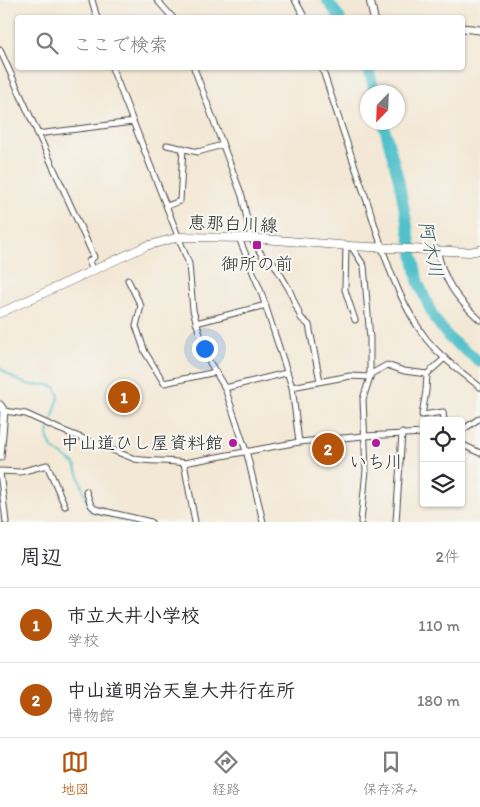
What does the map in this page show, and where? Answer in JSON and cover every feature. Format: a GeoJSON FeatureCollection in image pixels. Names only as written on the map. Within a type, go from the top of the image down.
{"type":"FeatureCollection","features":[{"type":"Feature","properties":{"kind":"main road"},"geometry":{"type":"LineString","coordinates":[[370,0],[373,15]]}},
{"type":"Feature","properties":{"kind":"main road"},"geometry":{"type":"LineString","coordinates":[[465,28],[480,30]]}},
{"type":"Feature","properties":{"kind":"main road","name":"恵那白川線"},"geometry":{"type":"LineString","coordinates":[[0,312],[146,246],[179,237],[251,238],[382,248],[469,252],[480,250]]}},
{"type":"Feature","properties":{"kind":"main road"},"geometry":{"type":"LineString","coordinates":[[0,457],[2,408]]}},
{"type":"Feature","properties":{"kind":"street"},"geometry":{"type":"LineString","coordinates":[[92,0],[96,15]]}},
{"type":"Feature","properties":{"kind":"street"},"geometry":{"type":"LineString","coordinates":[[157,0],[170,15]]}},
{"type":"Feature","properties":{"kind":"street"},"geometry":{"type":"LineString","coordinates":[[295,0],[303,15]]}},
{"type":"Feature","properties":{"kind":"street"},"geometry":{"type":"LineString","coordinates":[[0,50],[94,257],[89,261],[91,266]]}},
{"type":"Feature","properties":{"kind":"street"},"geometry":{"type":"LineString","coordinates":[[113,70],[189,264],[196,323],[206,356],[225,388],[246,451],[263,522]]}},
{"type":"Feature","properties":{"kind":"street"},"geometry":{"type":"LineString","coordinates":[[195,70],[242,196],[251,238],[265,260],[273,262],[289,290],[301,318],[309,325],[320,381]]}},
{"type":"Feature","properties":{"kind":"street"},"geometry":{"type":"LineString","coordinates":[[323,70],[393,280],[404,303],[422,334],[445,358],[480,387]]}},
{"type":"Feature","properties":{"kind":"street"},"geometry":{"type":"LineString","coordinates":[[37,134],[133,122]]}},
{"type":"Feature","properties":{"kind":"street"},"geometry":{"type":"LineString","coordinates":[[167,145],[198,152],[222,145]]}},
{"type":"Feature","properties":{"kind":"street"},"geometry":{"type":"LineString","coordinates":[[166,206],[180,201],[183,148]]}},
{"type":"Feature","properties":{"kind":"street"},"geometry":{"type":"LineString","coordinates":[[239,238],[266,305],[292,387],[299,442]]}},
{"type":"Feature","properties":{"kind":"street"},"geometry":{"type":"LineString","coordinates":[[348,245],[345,290],[355,320]]}},
{"type":"Feature","properties":{"kind":"street"},"geometry":{"type":"LineString","coordinates":[[348,245],[364,266],[370,339],[370,376],[363,399],[366,470],[361,522]]}},
{"type":"Feature","properties":{"kind":"street"},"geometry":{"type":"LineString","coordinates":[[436,249],[456,296],[480,320]]}},
{"type":"Feature","properties":{"kind":"street"},"geometry":{"type":"LineString","coordinates":[[128,280],[141,306],[136,326],[145,352],[164,383],[216,372]]}},
{"type":"Feature","properties":{"kind":"street"},"geometry":{"type":"LineString","coordinates":[[196,323],[266,305]]}},
{"type":"Feature","properties":{"kind":"street"},"geometry":{"type":"LineString","coordinates":[[292,387],[350,376],[370,376],[387,365],[404,371],[426,374],[445,358]]}},
{"type":"Feature","properties":{"kind":"street"},"geometry":{"type":"LineString","coordinates":[[225,388],[286,373]]}},
{"type":"Feature","properties":{"kind":"street"},"geometry":{"type":"LineString","coordinates":[[426,374],[426,391],[422,415],[442,412],[443,417]]}},
{"type":"Feature","properties":{"kind":"street"},"geometry":{"type":"LineString","coordinates":[[2,408],[26,414],[135,459],[147,461],[176,461],[184,463],[299,442],[420,433]]}},
{"type":"Feature","properties":{"kind":"street"},"geometry":{"type":"LineString","coordinates":[[465,428],[480,418]]}},
{"type":"Feature","properties":{"kind":"street"},"geometry":{"type":"LineString","coordinates":[[396,522],[402,433]]}},
{"type":"Feature","properties":{"kind":"street"},"geometry":{"type":"LineString","coordinates":[[465,446],[480,453]]}},
{"type":"Feature","properties":{"kind":"street"},"geometry":{"type":"LineString","coordinates":[[184,463],[195,522]]}},
{"type":"Feature","properties":{"kind":"street"},"geometry":{"type":"LineString","coordinates":[[6,522],[0,471],[20,472],[47,465],[65,506]]}},
{"type":"Feature","properties":{"kind":"street"},"geometry":{"type":"LineString","coordinates":[[86,491],[91,505],[95,509],[151,522]]}},
{"type":"Feature","properties":{"kind":"waterway","name":"阿木川"},"geometry":{"type":"LineString","coordinates":[[327,0],[338,15]]}},
{"type":"Feature","properties":{"kind":"waterway","name":"阿木川"},"geometry":{"type":"LineString","coordinates":[[369,70],[373,85]]}},
{"type":"Feature","properties":{"kind":"waterway","name":"阿木川"},"geometry":{"type":"LineString","coordinates":[[385,130],[399,181],[418,282],[434,318],[450,339],[480,362]]}},
{"type":"Feature","properties":{"kind":"waterway"},"geometry":{"type":"LineString","coordinates":[[0,368],[23,383],[56,388],[59,396],[48,433],[48,439],[52,448],[75,464],[90,511],[134,522]]}},
{"type":"Feature","properties":{"kind":"place","name":"御所の前"},"geometry":{"type":"Point","coordinates":[257,245]}},
{"type":"Feature","properties":{"kind":"place","name":"市立大井小学校"},"geometry":{"type":"Point","coordinates":[124,397]}},
{"type":"Feature","properties":{"kind":"place","name":"中山道ひし屋資料館"},"geometry":{"type":"Point","coordinates":[233,443]}},
{"type":"Feature","properties":{"kind":"place","name":"いち川"},"geometry":{"type":"Point","coordinates":[376,443]}},
{"type":"Feature","properties":{"kind":"place","name":"中山道明治天皇大井行在所"},"geometry":{"type":"Point","coordinates":[328,449]}}]}
